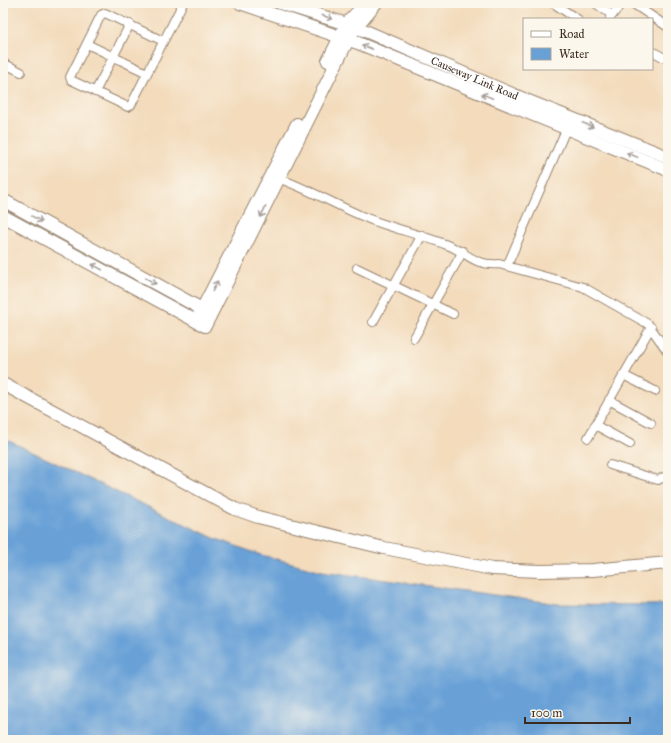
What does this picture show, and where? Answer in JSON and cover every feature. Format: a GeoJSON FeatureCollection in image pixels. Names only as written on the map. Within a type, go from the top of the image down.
{"type":"FeatureCollection","features":[{"type":"Feature","properties":{"kind":"street"},"geometry":{"type":"LineString","coordinates":[[163,41],[105,13],[101,15],[70,77],[72,82],[128,107],[131,105],[183,3]]}},
{"type":"Feature","properties":{"kind":"street","name":"Causeway Link Road"},"geometry":{"type":"LineString","coordinates":[[240,3],[344,39],[523,111],[568,124],[668,157]]}},
{"type":"Feature","properties":{"kind":"street","name":"Causeway Link Road"},"geometry":{"type":"LineString","coordinates":[[280,3],[351,25],[568,124]]}},
{"type":"Feature","properties":{"kind":"street"},"geometry":{"type":"LineString","coordinates":[[3,216],[196,320],[207,312],[351,25],[366,3]]}},
{"type":"Feature","properties":{"kind":"street"},"geometry":{"type":"LineString","coordinates":[[351,25],[376,3]]}},
{"type":"Feature","properties":{"kind":"street"},"geometry":{"type":"LineString","coordinates":[[553,3],[576,18]]}},
{"type":"Feature","properties":{"kind":"street"},"geometry":{"type":"LineString","coordinates":[[594,3],[611,17],[622,3]]}},
{"type":"Feature","properties":{"kind":"street"},"geometry":{"type":"LineString","coordinates":[[632,3],[668,27]]}},
{"type":"Feature","properties":{"kind":"street"},"geometry":{"type":"LineString","coordinates":[[95,92],[130,24]]}},
{"type":"Feature","properties":{"kind":"street"},"geometry":{"type":"LineString","coordinates":[[87,44],[147,73]]}},
{"type":"Feature","properties":{"kind":"street"},"geometry":{"type":"LineString","coordinates":[[653,51],[668,60]]}},
{"type":"Feature","properties":{"kind":"street"},"geometry":{"type":"LineString","coordinates":[[3,63],[21,72]]}},
{"type":"Feature","properties":{"kind":"street"},"geometry":{"type":"LineString","coordinates":[[507,266],[568,124],[668,170]]}},
{"type":"Feature","properties":{"kind":"street"},"geometry":{"type":"LineString","coordinates":[[275,177],[370,219],[422,235],[463,251],[472,259],[485,265],[499,264],[583,287],[648,324],[668,352]]}},
{"type":"Feature","properties":{"kind":"street"},"geometry":{"type":"LineString","coordinates":[[3,200],[207,312]]}},
{"type":"Feature","properties":{"kind":"street"},"geometry":{"type":"LineString","coordinates":[[373,322],[422,235]]}},
{"type":"Feature","properties":{"kind":"street"},"geometry":{"type":"LineString","coordinates":[[414,338],[431,304],[463,251]]}},
{"type":"Feature","properties":{"kind":"street"},"geometry":{"type":"LineString","coordinates":[[357,268],[453,314]]}},
{"type":"Feature","properties":{"kind":"street"},"geometry":{"type":"LineString","coordinates":[[588,438],[651,327]]}},
{"type":"Feature","properties":{"kind":"street"},"geometry":{"type":"LineString","coordinates":[[624,375],[655,391]]}},
{"type":"Feature","properties":{"kind":"street"},"geometry":{"type":"LineString","coordinates":[[3,384],[235,509],[258,517],[384,548],[492,569],[540,572],[593,570],[668,563]]}},
{"type":"Feature","properties":{"kind":"street"},"geometry":{"type":"LineString","coordinates":[[609,400],[651,423]]}},
{"type":"Feature","properties":{"kind":"street"},"geometry":{"type":"LineString","coordinates":[[595,425],[630,444]]}},
{"type":"Feature","properties":{"kind":"street"},"geometry":{"type":"LineString","coordinates":[[610,465],[662,476]]}},
{"type":"Feature","properties":{"kind":"water"},"geometry":{"type":"Polygon","coordinates":[[[3,438],[214,538],[258,554],[322,571],[559,604],[668,605],[668,740],[3,740],[3,438]]]}}]}
